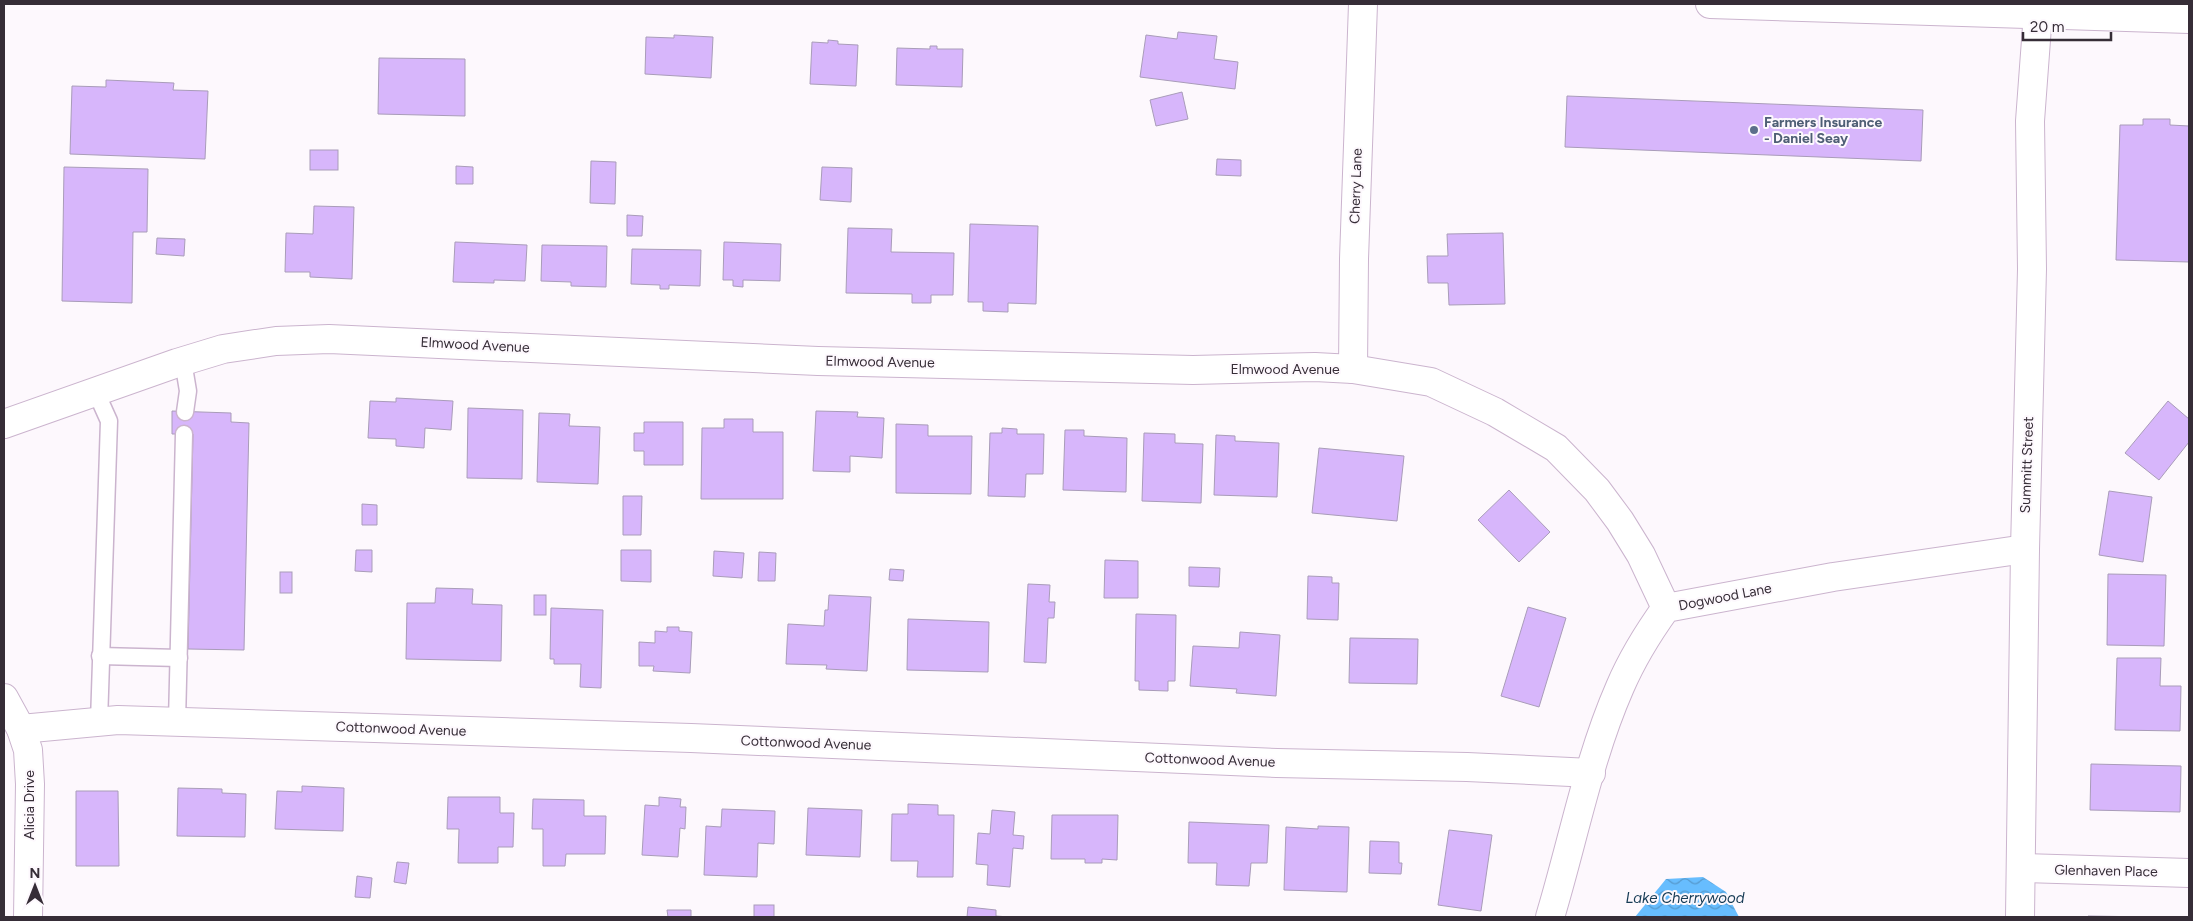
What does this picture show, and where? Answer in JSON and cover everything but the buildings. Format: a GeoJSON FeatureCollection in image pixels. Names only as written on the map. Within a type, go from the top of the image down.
{"type":"FeatureCollection","features":[{"type":"Feature","properties":{"kind":"street","name":"Cherry Lane"},"geometry":{"type":"LineString","coordinates":[[1353,369],[1356,200],[1363,4]]}},
{"type":"Feature","properties":{"kind":"street"},"geometry":{"type":"LineString","coordinates":[[1710,4],[1874,6],[2038,13],[2099,9],[2189,19]]}},
{"type":"Feature","properties":{"kind":"street","name":"Summitt Street"},"geometry":{"type":"LineString","coordinates":[[2020,917],[2024,549],[2032,269],[2030,121],[2038,13]]}},
{"type":"Feature","properties":{"kind":"street","name":"Elmwood Avenue"},"geometry":{"type":"LineString","coordinates":[[4,424],[183,361],[231,348],[276,341],[329,339],[818,361],[1193,370],[1353,369],[1431,382],[1495,412],[1556,448],[1597,490],[1620,521],[1641,555],[1666,608]]}},
{"type":"Feature","properties":{"kind":"street","name":"Dogwood Lane"},"geometry":{"type":"LineString","coordinates":[[1550,917],[1600,738],[1620,687],[1645,638],[1666,608],[1833,577],[2024,549]]}},
{"type":"Feature","properties":{"kind":"street","name":"Alicia Drive"},"geometry":{"type":"LineString","coordinates":[[4,698],[21,729],[28,750],[30,784],[28,917]]}},
{"type":"Feature","properties":{"kind":"street","name":"Cottonwood Avenue"},"geometry":{"type":"LineString","coordinates":[[21,729],[118,720],[691,738],[1267,763],[1467,767],[1591,773]]}},
{"type":"Feature","properties":{"kind":"street","name":"Glenhaven Place"},"geometry":{"type":"LineString","coordinates":[[2022,868],[2189,873]]}},
{"type":"Feature","properties":{"kind":"lane"},"geometry":{"type":"LineString","coordinates":[[183,361],[188,391],[185,412]]}},
{"type":"Feature","properties":{"kind":"lane"},"geometry":{"type":"LineString","coordinates":[[96,392],[109,421],[99,722]]}},
{"type":"Feature","properties":{"kind":"lane"},"geometry":{"type":"LineString","coordinates":[[177,722],[184,434]]}},
{"type":"Feature","properties":{"kind":"lane"},"geometry":{"type":"LineString","coordinates":[[100,656],[179,658]]}},
{"type":"Feature","properties":{"kind":"water","name":"Lake Cherrywood"},"geometry":{"type":"Polygon","coordinates":[[[1703,877],[1726,892],[1739,917],[1635,917],[1666,879],[1703,877]]]}},
{"type":"Feature","properties":{"kind":"place","name":"Farmers Insurance - Daniel Seay"},"geometry":{"type":"Point","coordinates":[1754,130]}}]}
